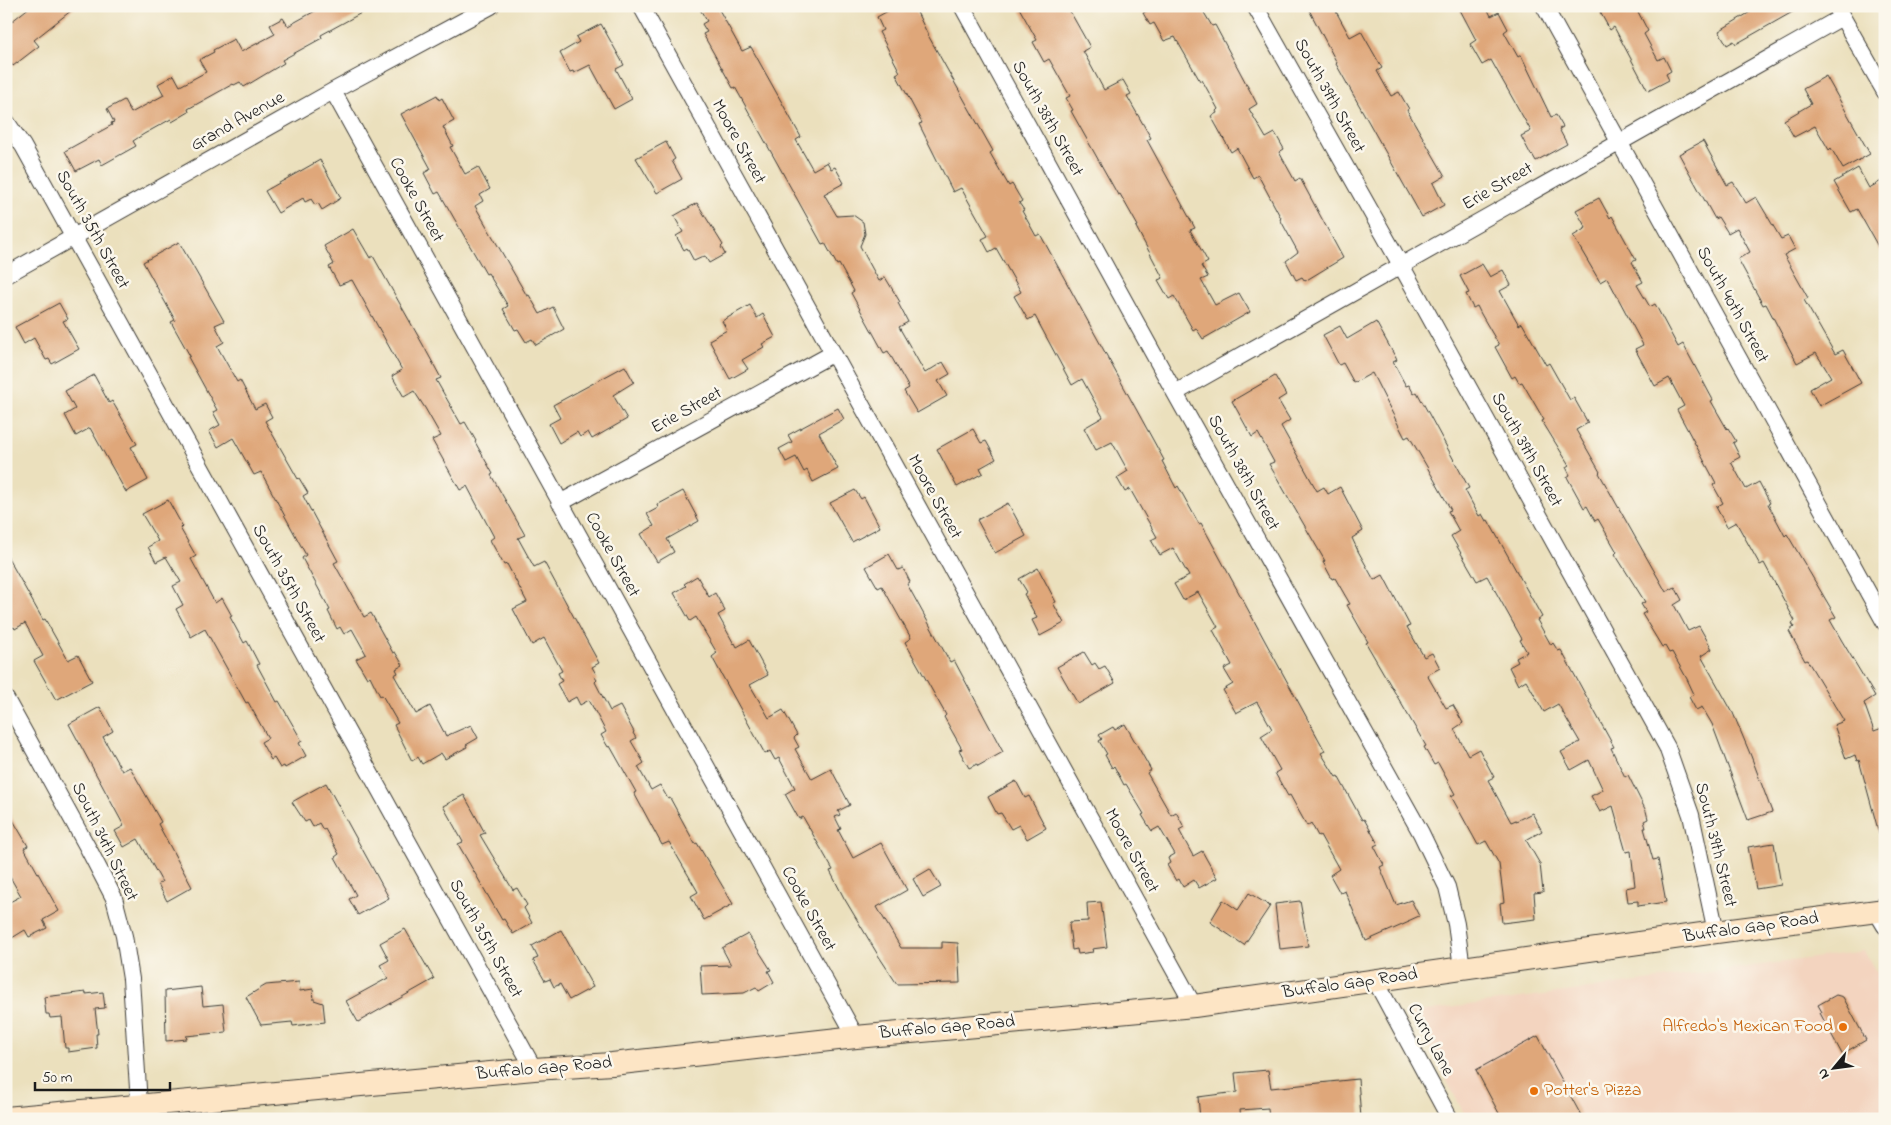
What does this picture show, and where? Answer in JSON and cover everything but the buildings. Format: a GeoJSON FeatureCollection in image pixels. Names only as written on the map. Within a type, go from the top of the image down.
{"type":"FeatureCollection","features":[{"type":"Feature","properties":{"kind":"main road","name":"Buffalo Gap Road"},"geometry":{"type":"LineString","coordinates":[[6,1118],[534,1068],[612,1064],[856,1037],[1194,1006],[1716,932],[1882,916]]}},
{"type":"Feature","properties":{"kind":"street","name":"Grand Avenue"},"geometry":{"type":"LineString","coordinates":[[6,275],[333,91],[492,6]]}},
{"type":"Feature","properties":{"kind":"street","name":"Moore Street"},"geometry":{"type":"LineString","coordinates":[[641,6],[1194,1006]]}},
{"type":"Feature","properties":{"kind":"street","name":"South 38th Street"},"geometry":{"type":"LineString","coordinates":[[962,6],[1175,393],[1421,833],[1447,887],[1456,924],[1462,968]]}},
{"type":"Feature","properties":{"kind":"street","name":"South 39th Street"},"geometry":{"type":"LineString","coordinates":[[1255,6],[1401,265],[1667,747],[1691,816],[1716,932]]}},
{"type":"Feature","properties":{"kind":"street","name":"South 40th Street"},"geometry":{"type":"LineString","coordinates":[[1544,6],[1885,623]]}},
{"type":"Feature","properties":{"kind":"street","name":"Erie Street"},"geometry":{"type":"LineString","coordinates":[[1175,393],[1618,142],[1839,12]]}},
{"type":"Feature","properties":{"kind":"street"},"geometry":{"type":"LineString","coordinates":[[1839,12],[1885,92]]}},
{"type":"Feature","properties":{"kind":"street","name":"Cooke Street"},"geometry":{"type":"LineString","coordinates":[[333,91],[856,1037]]}},
{"type":"Feature","properties":{"kind":"street","name":"South 35th Street"},"geometry":{"type":"LineString","coordinates":[[6,121],[23,146],[534,1068]]}},
{"type":"Feature","properties":{"kind":"street","name":"Erie Street"},"geometry":{"type":"LineString","coordinates":[[560,503],[832,354]]}},
{"type":"Feature","properties":{"kind":"street","name":"South 34th Street"},"geometry":{"type":"LineString","coordinates":[[6,699],[114,898],[124,936],[131,979],[139,1104]]}},
{"type":"Feature","properties":{"kind":"street","name":"Curry Lane"},"geometry":{"type":"LineString","coordinates":[[1375,980],[1450,1119]]}},
{"type":"Feature","properties":{"kind":"shaded area"},"geometry":{"type":"Polygon","coordinates":[[[1864,951],[1885,987],[1885,1119],[1467,1119],[1411,1013],[1864,951]]]}},
{"type":"Feature","properties":{"kind":"place","name":"Alfredo's Mexican Food"},"geometry":{"type":"Point","coordinates":[1843,1027]}},
{"type":"Feature","properties":{"kind":"place","name":"Potter's Pizza"},"geometry":{"type":"Point","coordinates":[1534,1091]}}]}
